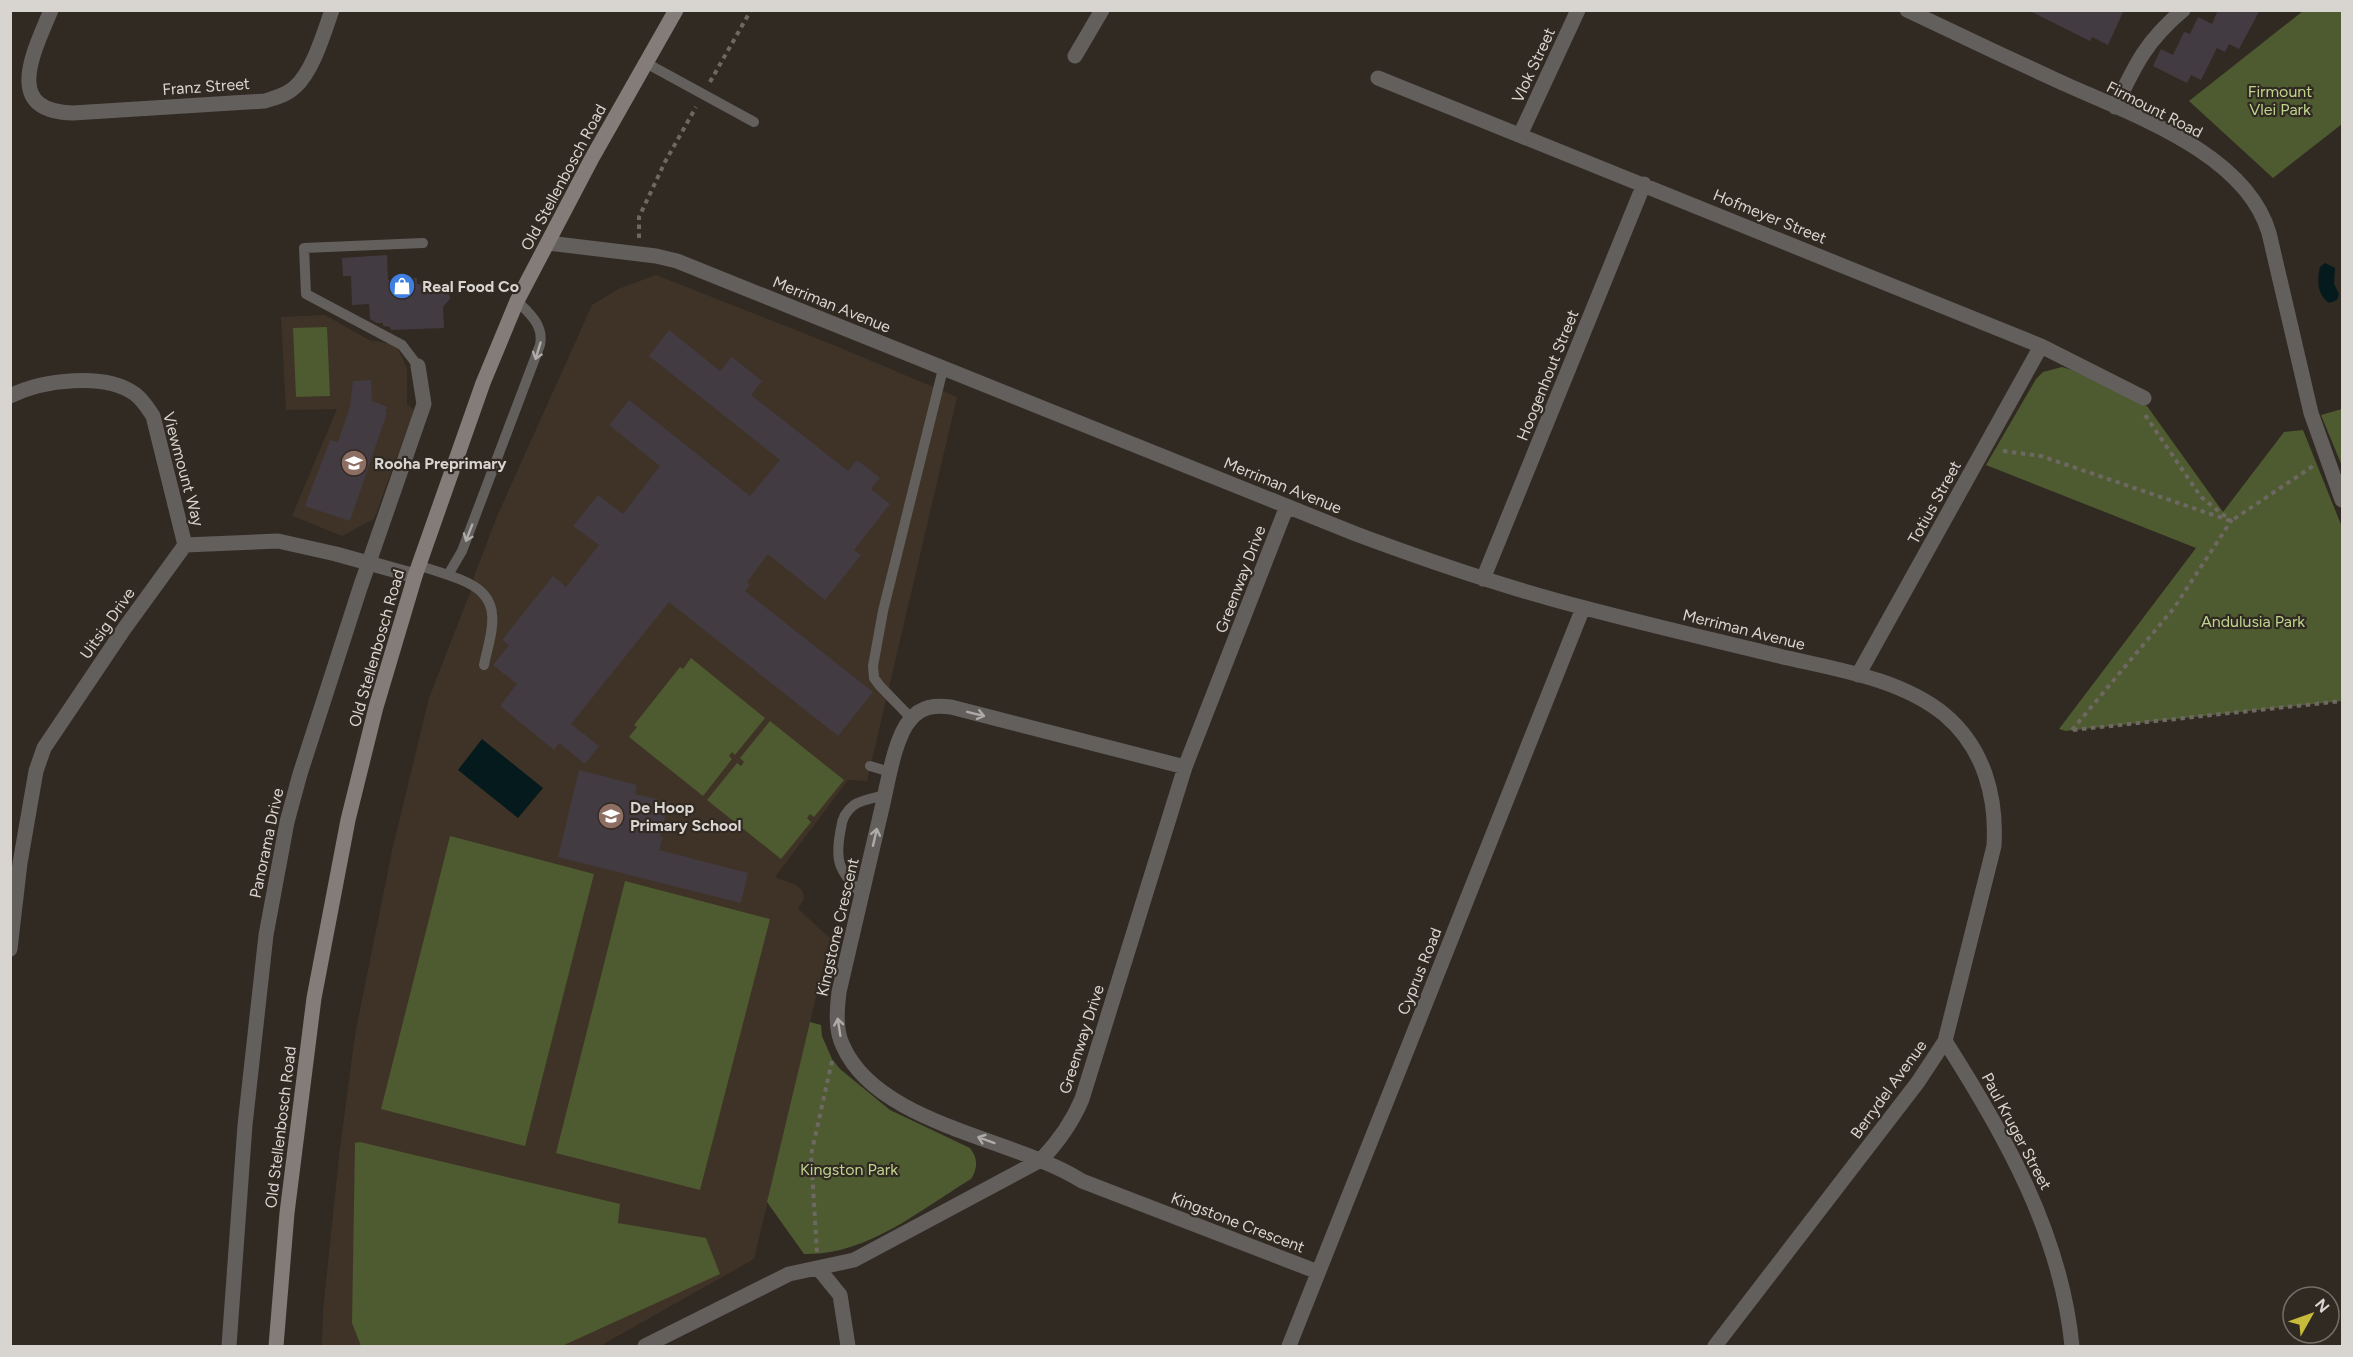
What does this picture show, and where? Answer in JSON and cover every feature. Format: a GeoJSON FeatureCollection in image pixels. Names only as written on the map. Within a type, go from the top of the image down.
{"type":"FeatureCollection","features":[{"type":"Feature","properties":{"kind":"street","name":"Franz Street"},"geometry":{"type":"LineString","coordinates":[[51,10],[29,65],[28,82],[34,97],[45,107],[58,112],[73,113],[265,100],[283,95],[296,87],[304,76],[332,10]]}},
{"type":"Feature","properties":{"kind":"street","name":"Old Stellenbosch Road"},"geometry":{"type":"LineString","coordinates":[[276,1347],[287,1213],[314,998],[348,820],[376,707],[417,571],[483,383],[517,301],[592,158],[676,10]]}},
{"type":"Feature","properties":{"kind":"street"},"geometry":{"type":"LineString","coordinates":[[1075,56],[1102,10]]}},
{"type":"Feature","properties":{"kind":"street","name":"Vlok Street"},"geometry":{"type":"LineString","coordinates":[[1520,135],[1578,10]]}},
{"type":"Feature","properties":{"kind":"street","name":"Firmount Road"},"geometry":{"type":"LineString","coordinates":[[1907,10],[2163,129],[2205,155],[2234,179],[2253,199],[2269,233],[2311,413],[2343,500]]}},
{"type":"Feature","properties":{"kind":"street"},"geometry":{"type":"LineString","coordinates":[[2115,107],[2137,61],[2147,46],[2183,10]]}},
{"type":"Feature","properties":{"kind":"street","name":"Hofmeyer Street"},"geometry":{"type":"LineString","coordinates":[[1378,78],[2041,346],[2144,398]]}},
{"type":"Feature","properties":{"kind":"street","name":"Hoogenhout Street"},"geometry":{"type":"LineString","coordinates":[[1483,579],[1644,184]]}},
{"type":"Feature","properties":{"kind":"street","name":"Merriman Avenue"},"geometry":{"type":"LineString","coordinates":[[548,243],[656,256],[697,268],[1356,534],[1483,579],[1583,608],[1858,675],[1903,690],[1927,702],[1960,730],[1986,775]]}},
{"type":"Feature","properties":{"kind":"street","name":"Totius Street"},"geometry":{"type":"LineString","coordinates":[[1858,675],[2041,346]]}},
{"type":"Feature","properties":{"kind":"street","name":"Panorama Drive"},"geometry":{"type":"LineString","coordinates":[[229,1347],[245,1125],[266,935],[287,822],[300,774],[368,564],[424,404],[418,366]]}},
{"type":"Feature","properties":{"kind":"street","name":"Viewmount Way"},"geometry":{"type":"LineString","coordinates":[[10,396],[54,381],[120,386],[139,398],[153,416],[185,545]]}},
{"type":"Feature","properties":{"kind":"street","name":"Greenway Drive"},"geometry":{"type":"LineString","coordinates":[[645,1347],[789,1274],[854,1260],[1041,1160],[1067,1131],[1082,1099],[1185,767],[1287,506]]}},
{"type":"Feature","properties":{"kind":"street"},"geometry":{"type":"LineString","coordinates":[[185,545],[278,541],[368,564],[417,571]]}},
{"type":"Feature","properties":{"kind":"street","name":"Uitsig Drive"},"geometry":{"type":"LineString","coordinates":[[10,949],[15,862],[36,771],[44,748],[185,545]]}},
{"type":"Feature","properties":{"kind":"street","name":"Cyprus Road"},"geometry":{"type":"LineString","coordinates":[[1288,1347],[1583,608]]}},
{"type":"Feature","properties":{"kind":"street"},"geometry":{"type":"LineString","coordinates":[[911,718],[928,706],[951,707],[1185,767]]}},
{"type":"Feature","properties":{"kind":"street","name":"Kingstone Crescent"},"geometry":{"type":"LineString","coordinates":[[911,718],[905,727],[890,772],[839,992],[837,1012],[842,1046],[854,1064],[867,1079],[916,1113],[1060,1167],[1082,1181],[1318,1272]]}},
{"type":"Feature","properties":{"kind":"street","name":"Berrydel Avenue"},"geometry":{"type":"LineString","coordinates":[[1715,1347],[1918,1082],[1945,1041],[1994,846],[1995,821],[1986,775]]}},
{"type":"Feature","properties":{"kind":"street","name":"Paul Kruger Street"},"geometry":{"type":"LineString","coordinates":[[1945,1041],[2015,1160],[2034,1199],[2058,1271],[2066,1303],[2072,1347]]}},
{"type":"Feature","properties":{"kind":"street"},"geometry":{"type":"LineString","coordinates":[[818,1268],[840,1295],[848,1347]]}},
{"type":"Feature","properties":{"kind":"lane"},"geometry":{"type":"LineString","coordinates":[[646,63],[754,122]]}},
{"type":"Feature","properties":{"kind":"lane"},"geometry":{"type":"LineString","coordinates":[[418,366],[402,345],[306,294],[304,248],[423,243]]}},
{"type":"Feature","properties":{"kind":"lane"},"geometry":{"type":"LineString","coordinates":[[448,575],[462,551],[540,345],[540,329],[535,319],[517,301]]}},
{"type":"Feature","properties":{"kind":"lane"},"geometry":{"type":"LineString","coordinates":[[911,718],[877,682],[873,666],[883,611],[943,369]]}},
{"type":"Feature","properties":{"kind":"lane"},"geometry":{"type":"LineString","coordinates":[[417,571],[448,575],[472,584],[489,602],[493,614],[484,665]]}},
{"type":"Feature","properties":{"kind":"lane"},"geometry":{"type":"LineString","coordinates":[[870,766],[890,772]]}},
{"type":"Feature","properties":{"kind":"lane"},"geometry":{"type":"LineString","coordinates":[[862,895],[847,878],[837,858],[836,851],[842,822],[854,805],[885,795]]}},
{"type":"Feature","properties":{"kind":"path"},"geometry":{"type":"LineString","coordinates":[[640,254],[639,217],[665,162],[751,10]]}},
{"type":"Feature","properties":{"kind":"path"},"geometry":{"type":"LineString","coordinates":[[2144,398],[2145,417],[2201,498],[2232,521]]}},
{"type":"Feature","properties":{"kind":"path"},"geometry":{"type":"LineString","coordinates":[[1984,448],[2041,456],[2232,521]]}},
{"type":"Feature","properties":{"kind":"path"},"geometry":{"type":"LineString","coordinates":[[2326,458],[2232,521],[2174,608],[2072,730],[2343,701]]}},
{"type":"Feature","properties":{"kind":"path"},"geometry":{"type":"LineString","coordinates":[[818,1268],[811,1155],[839,1031]]}},
{"type":"Feature","properties":{"kind":"shaded area","name":"De Hoop Primary School"},"geometry":{"type":"Polygon","coordinates":[[[656,275],[836,346],[957,397],[867,781],[848,780],[775,877],[796,885],[802,890],[804,899],[798,909],[830,938],[754,1259],[600,1346],[322,1346],[323,1311],[340,1148],[355,1035],[392,851],[429,698],[498,514],[592,305],[618,289],[656,275]]]}},
{"type":"Feature","properties":{"kind":"shaded area","name":"Rooha Preprimary"},"geometry":{"type":"Polygon","coordinates":[[[325,315],[369,340],[396,345],[407,368],[407,404],[414,410],[374,519],[342,536],[292,516],[337,409],[286,410],[281,317],[325,315]]]}},
{"type":"Feature","properties":{"kind":"green space","name":"Firmount Vlei Park"},"geometry":{"type":"Polygon","coordinates":[[[2303,11],[2342,11],[2342,124],[2273,178],[2189,101],[2303,11]]]}},
{"type":"Feature","properties":{"kind":"green space"},"geometry":{"type":"Polygon","coordinates":[[[327,327],[330,396],[296,397],[293,328],[327,327]]]}},
{"type":"Feature","properties":{"kind":"green space","name":"Andulusia Park"},"geometry":{"type":"Polygon","coordinates":[[[2062,367],[2147,406],[2223,512],[2284,432],[2303,430],[2342,527],[2342,701],[2066,731],[2059,729],[2196,548],[1986,465],[2036,379],[2043,372],[2062,367]]]}},
{"type":"Feature","properties":{"kind":"green space"},"geometry":{"type":"Polygon","coordinates":[[[2342,409],[2342,466],[2321,415],[2342,409]]]}},
{"type":"Feature","properties":{"kind":"green space"},"geometry":{"type":"Polygon","coordinates":[[[691,658],[765,718],[735,755],[732,752],[729,756],[732,759],[703,796],[629,737],[637,727],[634,725],[680,667],[683,669],[691,658]]]}},
{"type":"Feature","properties":{"kind":"green space"},"geometry":{"type":"Polygon","coordinates":[[[770,721],[844,780],[814,817],[810,814],[807,818],[811,822],[781,859],[707,800],[737,763],[741,766],[744,762],[740,758],[770,721]]]}},
{"type":"Feature","properties":{"kind":"green space"},"geometry":{"type":"Polygon","coordinates":[[[450,836],[594,874],[525,1146],[381,1109],[450,836]]]}},
{"type":"Feature","properties":{"kind":"green space"},"geometry":{"type":"Polygon","coordinates":[[[625,881],[770,919],[700,1190],[556,1153],[625,881]]]}},
{"type":"Feature","properties":{"kind":"green space","name":"Kingston Park"},"geometry":{"type":"Polygon","coordinates":[[[810,1022],[821,1025],[822,1036],[832,1059],[840,1069],[890,1110],[970,1148],[976,1163],[971,1179],[892,1229],[849,1247],[827,1253],[804,1254],[767,1202],[810,1022]]]}},
{"type":"Feature","properties":{"kind":"green space"},"geometry":{"type":"Polygon","coordinates":[[[360,1142],[620,1204],[618,1223],[706,1238],[720,1274],[562,1346],[361,1346],[352,1323],[355,1143],[360,1142]]]}},
{"type":"Feature","properties":{"kind":"water"},"geometry":{"type":"Polygon","coordinates":[[[2325,263],[2335,268],[2334,284],[2339,294],[2337,300],[2329,303],[2322,296],[2318,282],[2320,267],[2325,263]]]}},
{"type":"Feature","properties":{"kind":"water"},"geometry":{"type":"Polygon","coordinates":[[[482,739],[543,788],[518,818],[458,770],[482,739]]]}},
{"type":"Feature","properties":{"kind":"building"},"geometry":{"type":"Polygon","coordinates":[[[2028,10],[2124,10],[2108,45],[2092,37],[2090,41],[2028,10]]]}},
{"type":"Feature","properties":{"kind":"building"},"geometry":{"type":"Polygon","coordinates":[[[2218,10],[2260,10],[2239,49],[2229,44],[2225,52],[2217,48],[2201,80],[2191,75],[2187,83],[2153,66],[2161,49],[2173,55],[2184,32],[2190,34],[2198,17],[2212,24],[2218,10]]]}},
{"type":"Feature","properties":{"kind":"building"},"geometry":{"type":"Polygon","coordinates":[[[387,255],[388,280],[417,278],[417,284],[448,286],[450,299],[443,307],[444,328],[391,330],[390,327],[383,326],[383,323],[370,319],[369,304],[352,305],[351,276],[343,276],[342,258],[387,255]]]}},
{"type":"Feature","properties":{"kind":"building"},"geometry":{"type":"Polygon","coordinates":[[[669,330],[720,371],[732,357],[762,381],[751,395],[848,471],[857,460],[880,478],[871,489],[890,504],[854,550],[861,555],[825,600],[768,554],[747,582],[750,585],[745,591],[873,692],[838,736],[669,602],[571,724],[599,746],[585,764],[559,743],[554,750],[500,706],[517,684],[493,665],[509,645],[502,640],[553,576],[566,587],[599,545],[573,526],[598,495],[623,514],[660,466],[609,425],[629,400],[750,496],[780,460],[649,356],[669,330]]]}},
{"type":"Feature","properties":{"kind":"building","name":"Rooha Preprimary"},"geometry":{"type":"Polygon","coordinates":[[[371,380],[372,401],[387,407],[385,412],[387,413],[350,521],[305,506],[330,440],[338,442],[350,407],[353,381],[371,380]]]}},
{"type":"Feature","properties":{"kind":"building"},"geometry":{"type":"Polygon","coordinates":[[[579,770],[637,785],[635,794],[669,802],[659,850],[748,873],[741,903],[558,857],[579,770]]]}},
{"type":"Feature","properties":{"kind":"place","name":"Real Food Co"},"geometry":{"type":"Point","coordinates":[402,286]}},
{"type":"Feature","properties":{"kind":"place","name":"Rooha Preprimary"},"geometry":{"type":"Point","coordinates":[354,463]}},
{"type":"Feature","properties":{"kind":"place","name":"De Hoop Primary School"},"geometry":{"type":"Point","coordinates":[611,816]}}]}
